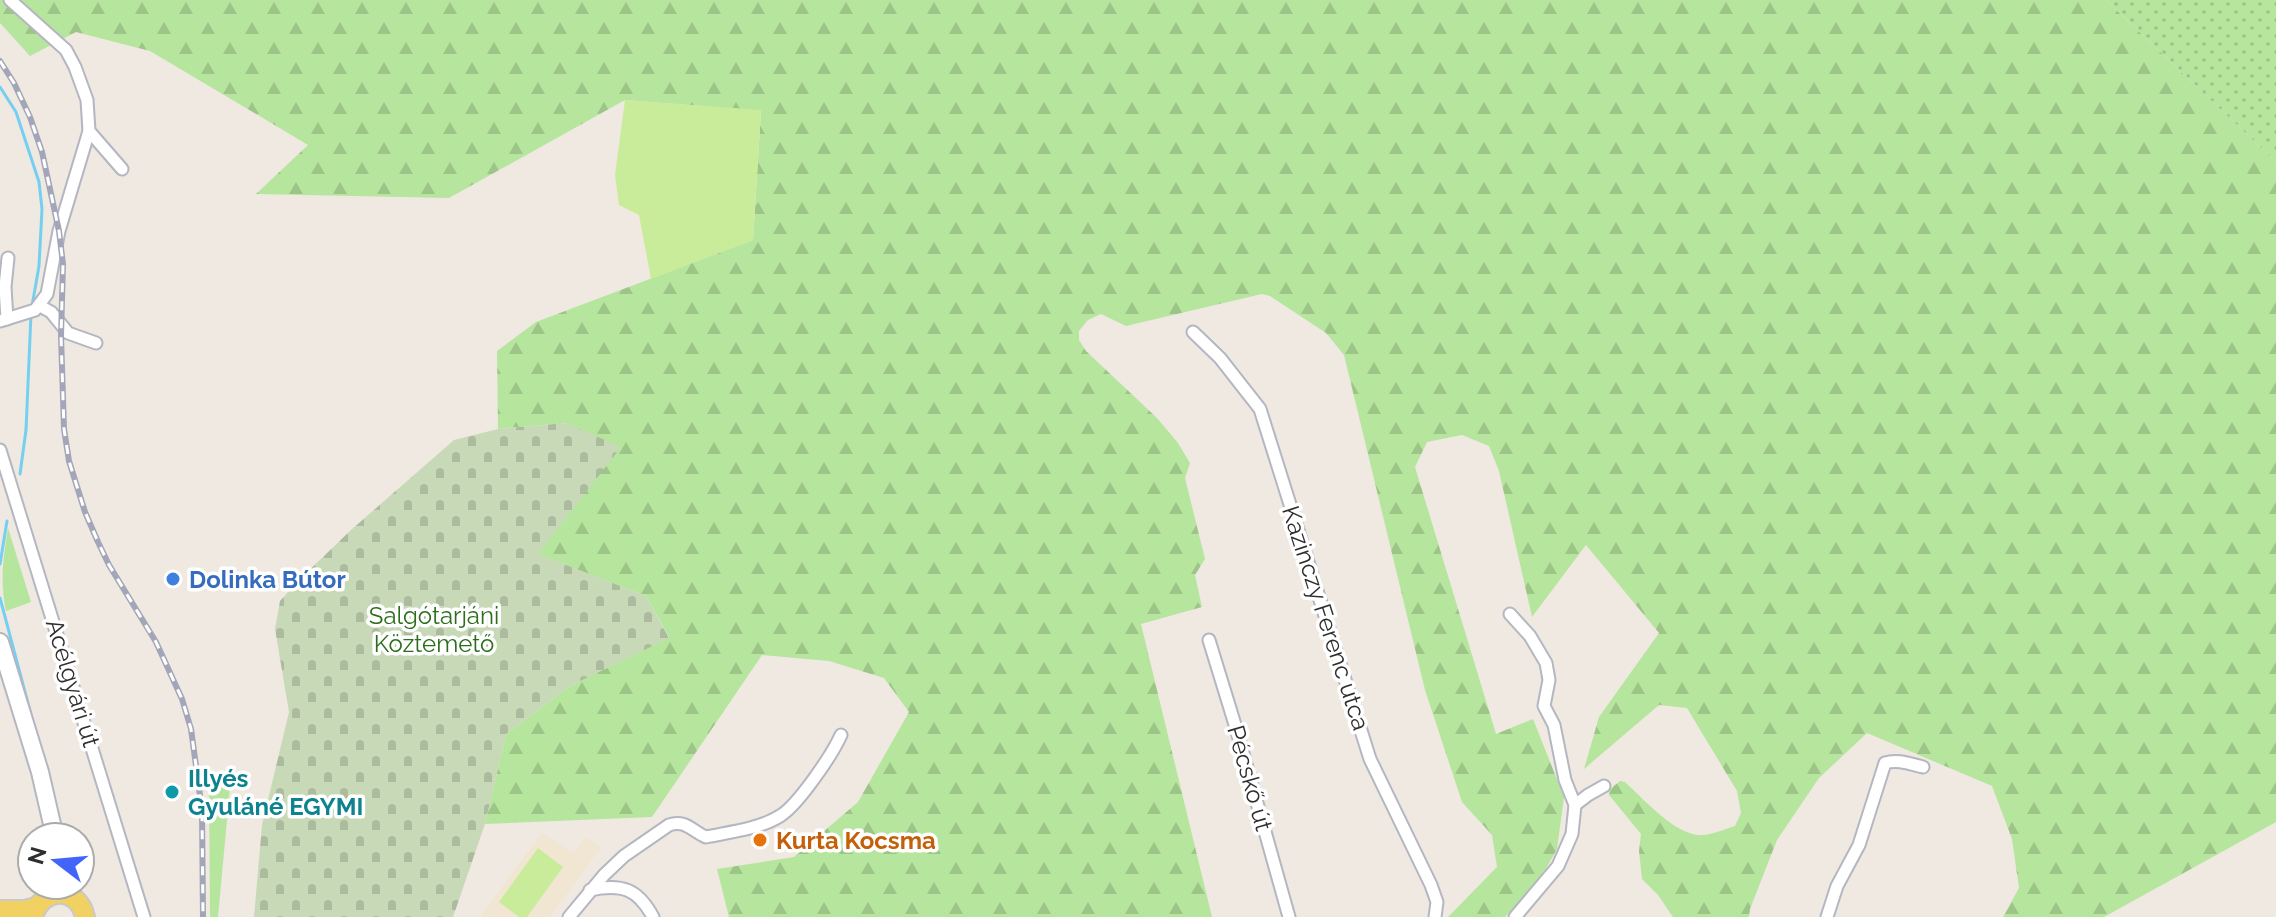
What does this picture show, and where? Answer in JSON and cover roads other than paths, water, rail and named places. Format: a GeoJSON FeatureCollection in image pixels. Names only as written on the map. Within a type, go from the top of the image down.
{"type":"FeatureCollection","features":[{"type":"Feature","properties":{"kind":"main road"},"geometry":{"type":"LineString","coordinates":[[0,642],[40,772],[51,821]]}},
{"type":"Feature","properties":{"kind":"main road"},"geometry":{"type":"LineString","coordinates":[[0,910],[24,910],[41,902]]}},
{"type":"Feature","properties":{"kind":"street"},"geometry":{"type":"LineString","coordinates":[[10,0],[66,50],[87,100],[89,131],[59,231],[47,294],[34,310]]}},
{"type":"Feature","properties":{"kind":"street"},"geometry":{"type":"LineString","coordinates":[[89,131],[122,169]]}},
{"type":"Feature","properties":{"kind":"street"},"geometry":{"type":"LineString","coordinates":[[8,258],[3,320],[34,310],[51,312],[68,333],[96,343]]}},
{"type":"Feature","properties":{"kind":"street","name":"Kazinczy Ferenc utca"},"geometry":{"type":"LineString","coordinates":[[1193,332],[1247,390],[1265,421],[1370,759],[1431,885],[1437,902],[1435,917]]}},
{"type":"Feature","properties":{"kind":"street","name":"Acélgyári út"},"geometry":{"type":"LineString","coordinates":[[0,450],[144,917]]}},
{"type":"Feature","properties":{"kind":"street"},"geometry":{"type":"LineString","coordinates":[[1510,614],[1530,636],[1546,663],[1549,680],[1544,706],[1559,739],[1565,780],[1575,805],[1572,834],[1566,852],[1549,880],[1515,917]]}},
{"type":"Feature","properties":{"kind":"street","name":"Pécskő út"},"geometry":{"type":"LineString","coordinates":[[1209,640],[1289,917]]}},
{"type":"Feature","properties":{"kind":"street"},"geometry":{"type":"LineString","coordinates":[[569,917],[614,866],[677,822],[706,837],[760,825],[781,816],[795,803],[841,735]]}},
{"type":"Feature","properties":{"kind":"street"},"geometry":{"type":"LineString","coordinates":[[1827,917],[1837,886],[1859,845],[1885,763],[1893,761],[1923,767]]}},
{"type":"Feature","properties":{"kind":"street"},"geometry":{"type":"LineString","coordinates":[[1575,805],[1604,786]]}},
{"type":"Feature","properties":{"kind":"street"},"geometry":{"type":"LineString","coordinates":[[614,866],[615,875],[628,890]]}},
{"type":"Feature","properties":{"kind":"street"},"geometry":{"type":"LineString","coordinates":[[590,890],[613,887],[628,890],[640,896],[653,917]]}},
{"type":"Feature","properties":{"kind":"waterway"},"geometry":{"type":"LineString","coordinates":[[0,87],[16,112],[39,182],[42,209],[39,266],[32,306]]}},
{"type":"Feature","properties":{"kind":"waterway"},"geometry":{"type":"LineString","coordinates":[[20,474],[26,430],[31,314]]}},
{"type":"Feature","properties":{"kind":"waterway"},"geometry":{"type":"LineString","coordinates":[[0,564],[7,521]]}},
{"type":"Feature","properties":{"kind":"waterway"},"geometry":{"type":"LineString","coordinates":[[0,598],[35,730]]}},
{"type":"Feature","properties":{"kind":"railway"},"geometry":{"type":"LineString","coordinates":[[0,61],[30,117],[42,152],[59,231],[63,264],[61,336],[64,429],[69,461],[98,542],[156,642],[182,699],[191,729],[202,810],[203,917]]}},
{"type":"Feature","properties":{"kind":"place","name":"Dolinka Bútor"},"geometry":{"type":"Point","coordinates":[173,579]}},
{"type":"Feature","properties":{"kind":"place","name":"Illyés Gyuláné EGYMI"},"geometry":{"type":"Point","coordinates":[172,792]}},
{"type":"Feature","properties":{"kind":"place","name":"Kurta Kocsma"},"geometry":{"type":"Point","coordinates":[760,840]}},
{"type":"Feature","properties":{"kind":"park label","name":"Salgótarjáni Köztemető"},"geometry":{"type":"Point","coordinates":[434,629]}}]}
